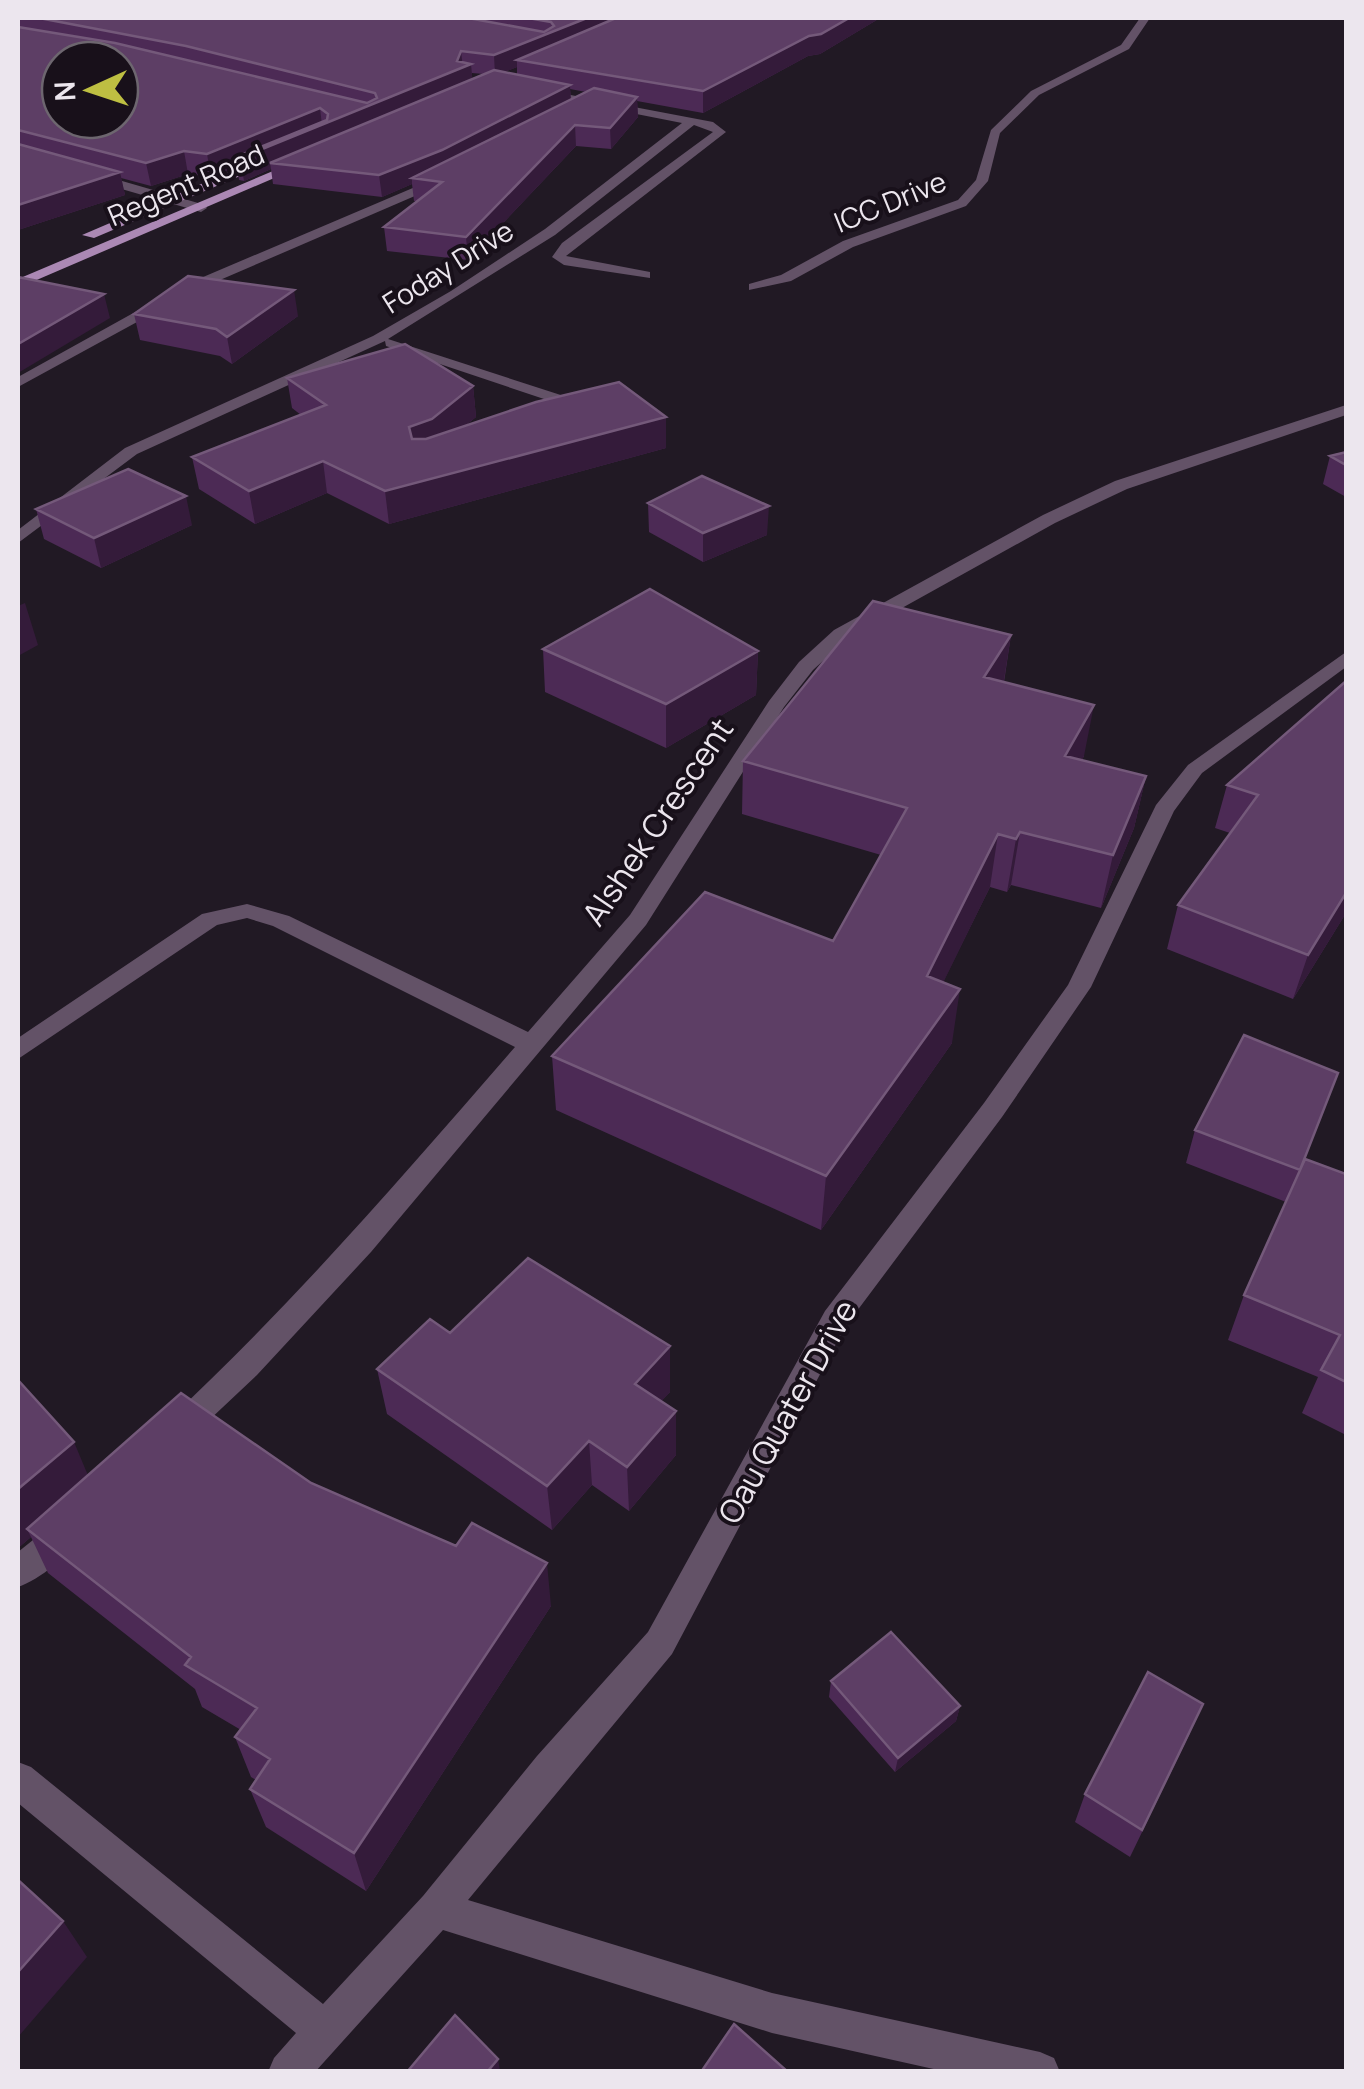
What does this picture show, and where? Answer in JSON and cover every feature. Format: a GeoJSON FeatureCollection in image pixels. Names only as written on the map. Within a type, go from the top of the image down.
{"type":"FeatureCollection","features":[{"type":"Feature","properties":{"kind":"main road","name":"Regent Road"},"geometry":{"type":"LineString","coordinates":[[18,284],[324,154]]}},
{"type":"Feature","properties":{"kind":"main road","name":"Regent Road"},"geometry":{"type":"LineString","coordinates":[[70,243],[279,155]]}},
{"type":"Feature","properties":{"kind":"street","name":"ICC Drive"},"geometry":{"type":"LineString","coordinates":[[754,287],[786,278],[848,244],[962,203],[982,181],[996,132],[1008,119],[1035,92],[1124,47],[1145,18]]}},
{"type":"Feature","properties":{"kind":"street"},"geometry":{"type":"LineString","coordinates":[[520,88],[713,125],[719,136],[567,246],[559,256],[564,261],[644,275]]}},
{"type":"Feature","properties":{"kind":"street"},"geometry":{"type":"LineString","coordinates":[[576,110],[592,102]]}},
{"type":"Feature","properties":{"kind":"street","name":"Foday Drive"},"geometry":{"type":"LineString","coordinates":[[18,538],[130,451],[378,339],[550,232],[690,122]]}},
{"type":"Feature","properties":{"kind":"street"},"geometry":{"type":"LineString","coordinates":[[70,171],[201,208]]}},
{"type":"Feature","properties":{"kind":"street"},"geometry":{"type":"LineString","coordinates":[[18,383],[187,289],[449,177]]}},
{"type":"Feature","properties":{"kind":"street"},"geometry":{"type":"LineString","coordinates":[[378,339],[565,401],[570,408],[562,416],[544,422]]}},
{"type":"Feature","properties":{"kind":"street","name":"Alshek Crescent"},"geometry":{"type":"LineString","coordinates":[[164,1442],[246,1366],[361,1244],[638,920],[776,705],[806,666],[841,634],[1048,518],[1121,485],[1346,410]]}},
{"type":"Feature","properties":{"kind":"street","name":"Oau Quater Drive"},"geometry":{"type":"LineString","coordinates":[[288,2072],[436,1909],[660,1643],[835,1319],[993,1110],[1078,987],[1164,810],[1195,769],[1346,658]]}},
{"type":"Feature","properties":{"kind":"street"},"geometry":{"type":"LineString","coordinates":[[18,1050],[210,919],[247,911],[281,921],[529,1044]]}},
{"type":"Feature","properties":{"kind":"street"},"geometry":{"type":"LineString","coordinates":[[18,1572],[83,1519]]}},
{"type":"Feature","properties":{"kind":"street"},"geometry":{"type":"LineString","coordinates":[[18,1780],[326,2033]]}},
{"type":"Feature","properties":{"kind":"street"},"geometry":{"type":"LineString","coordinates":[[436,1909],[772,2013],[1040,2072]]}},
{"type":"Feature","properties":{"kind":"building"},"geometry":{"type":"Polygon","coordinates":[[[39,18],[468,18],[544,32],[554,26],[551,22],[528,18],[587,18],[494,55],[461,51],[457,61],[471,64],[240,158],[236,157],[327,120],[328,114],[320,108],[207,154],[184,151],[146,163],[57,140],[140,140],[140,49],[367,103],[377,98],[375,93],[186,46],[39,18]]]}},
{"type":"Feature","properties":{"kind":"building"},"geometry":{"type":"Polygon","coordinates":[[[616,18],[849,18],[703,91],[517,60],[616,18]]]}},
{"type":"Feature","properties":{"kind":"building"},"geometry":{"type":"Polygon","coordinates":[[[18,27],[97,40],[40,40],[40,136],[18,130],[18,27]]]}},
{"type":"Feature","properties":{"kind":"building"},"geometry":{"type":"Polygon","coordinates":[[[494,70],[570,85],[442,150],[379,175],[270,163],[494,70]]]}},
{"type":"Feature","properties":{"kind":"building"},"geometry":{"type":"Polygon","coordinates":[[[594,88],[637,97],[610,128],[575,125],[466,237],[384,227],[442,182],[412,178],[594,88]]]}},
{"type":"Feature","properties":{"kind":"building"},"geometry":{"type":"Polygon","coordinates":[[[18,144],[120,172],[18,205],[18,144]]]}},
{"type":"Feature","properties":{"kind":"building"},"geometry":{"type":"Polygon","coordinates":[[[188,276],[294,290],[227,337],[216,329],[134,314],[188,276]]]}},
{"type":"Feature","properties":{"kind":"building"},"geometry":{"type":"Polygon","coordinates":[[[18,277],[104,294],[18,344],[18,277]]]}},
{"type":"Feature","properties":{"kind":"building"},"geometry":{"type":"Polygon","coordinates":[[[405,344],[473,386],[432,419],[409,427],[412,439],[426,439],[536,402],[619,382],[666,417],[385,491],[323,461],[249,491],[192,457],[326,405],[287,378],[405,344]]]}},
{"type":"Feature","properties":{"kind":"building"},"geometry":{"type":"Polygon","coordinates":[[[1346,452],[1346,465],[1330,456],[1346,452]]]}},
{"type":"Feature","properties":{"kind":"building"},"geometry":{"type":"Polygon","coordinates":[[[128,469],[186,496],[94,538],[36,509],[128,469]]]}},
{"type":"Feature","properties":{"kind":"building"},"geometry":{"type":"Polygon","coordinates":[[[702,476],[769,506],[703,533],[648,503],[702,476]]]}},
{"type":"Feature","properties":{"kind":"building"},"geometry":{"type":"Polygon","coordinates":[[[650,589],[758,651],[666,704],[543,649],[650,589]]]}},
{"type":"Feature","properties":{"kind":"building"},"geometry":{"type":"Polygon","coordinates":[[[873,601],[1011,635],[984,677],[1094,705],[1065,756],[1146,776],[1113,855],[1020,832],[1016,839],[998,834],[927,976],[960,989],[826,1176],[552,1056],[705,892],[833,941],[907,808],[743,761],[873,601]]]}},
{"type":"Feature","properties":{"kind":"building"},"geometry":{"type":"Polygon","coordinates":[[[1346,681],[1346,893],[1308,955],[1178,905],[1258,795],[1227,785],[1346,681]]]}},
{"type":"Feature","properties":{"kind":"building"},"geometry":{"type":"Polygon","coordinates":[[[1244,1035],[1338,1073],[1300,1170],[1195,1130],[1244,1035]]]}},
{"type":"Feature","properties":{"kind":"building"},"geometry":{"type":"Polygon","coordinates":[[[1305,1159],[1346,1174],[1346,1382],[1321,1370],[1340,1335],[1244,1295],[1305,1159]]]}},
{"type":"Feature","properties":{"kind":"building"},"geometry":{"type":"Polygon","coordinates":[[[528,1258],[670,1346],[635,1384],[676,1411],[627,1467],[589,1441],[547,1486],[377,1369],[430,1319],[450,1333],[528,1258]]]}},
{"type":"Feature","properties":{"kind":"building"},"geometry":{"type":"Polygon","coordinates":[[[18,1380],[74,1442],[18,1489],[18,1380]]]}},
{"type":"Feature","properties":{"kind":"building"},"geometry":{"type":"Polygon","coordinates":[[[181,1393],[311,1483],[456,1546],[472,1523],[547,1563],[354,1853],[250,1789],[270,1759],[235,1737],[257,1708],[185,1665],[191,1657],[27,1529],[181,1393]]]}},
{"type":"Feature","properties":{"kind":"building"},"geometry":{"type":"Polygon","coordinates":[[[891,1632],[960,1706],[898,1758],[831,1681],[891,1632]]]}},
{"type":"Feature","properties":{"kind":"building"},"geometry":{"type":"Polygon","coordinates":[[[1148,1672],[1203,1704],[1142,1830],[1085,1794],[1148,1672]]]}},
{"type":"Feature","properties":{"kind":"building"},"geometry":{"type":"Polygon","coordinates":[[[18,1880],[63,1921],[18,1972],[18,1880]]]}},
{"type":"Feature","properties":{"kind":"building"},"geometry":{"type":"Polygon","coordinates":[[[455,2015],[498,2059],[487,2072],[407,2072],[455,2015]]]}},
{"type":"Feature","properties":{"kind":"building"},"geometry":{"type":"Polygon","coordinates":[[[734,2024],[788,2072],[701,2072],[734,2024]]]}}]}
